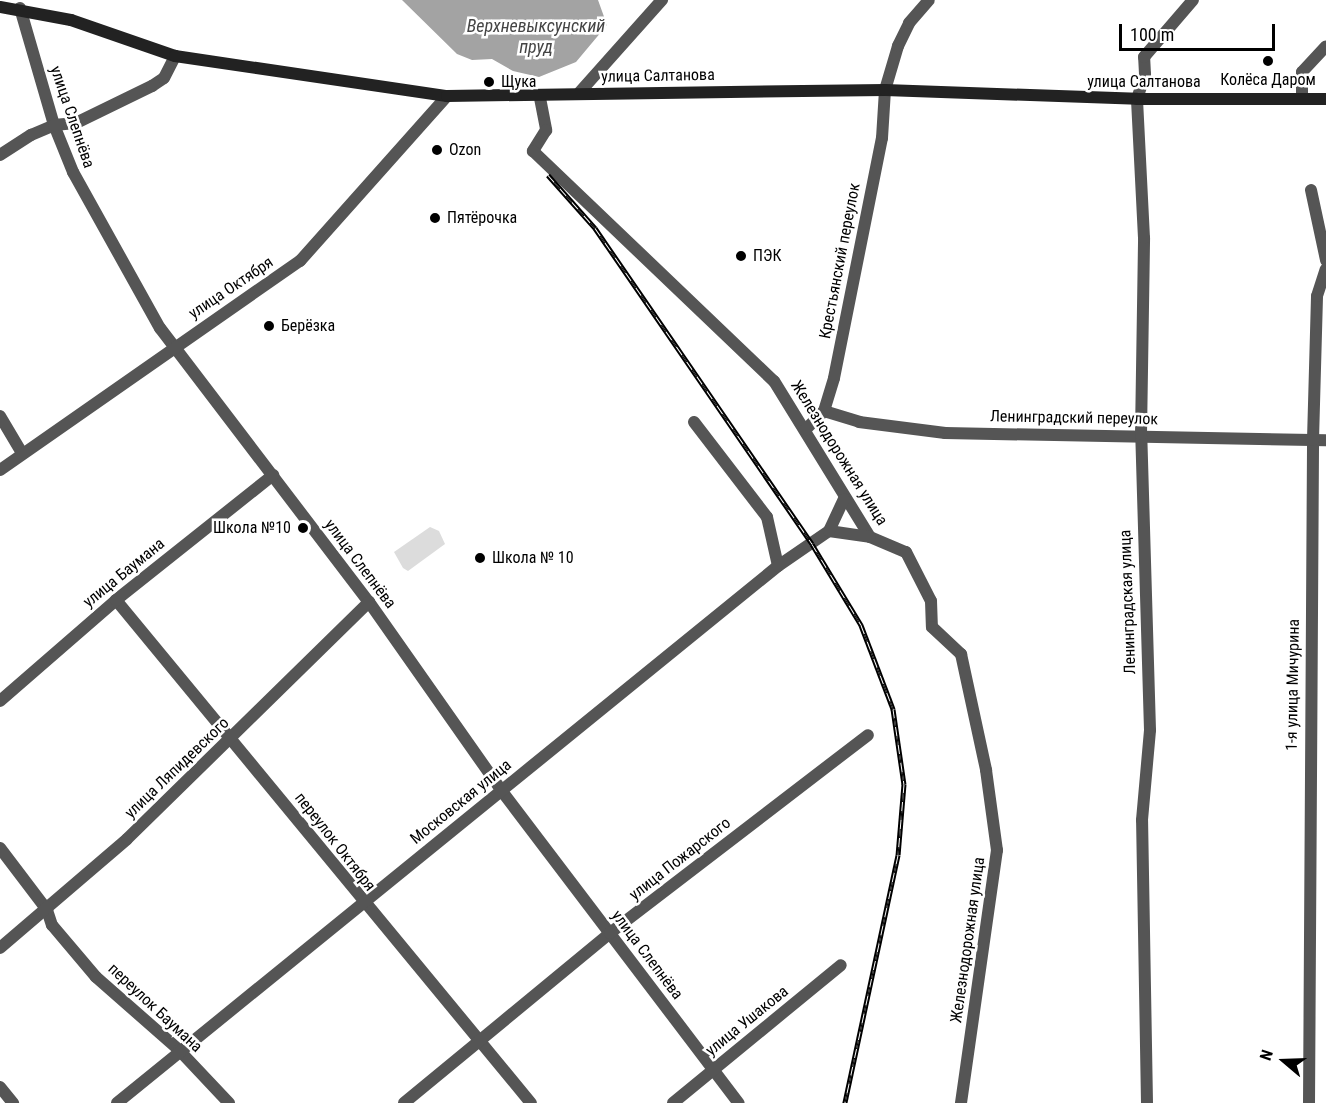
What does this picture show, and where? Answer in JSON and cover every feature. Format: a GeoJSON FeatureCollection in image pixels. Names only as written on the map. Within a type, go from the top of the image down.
{"type":"FeatureCollection","features":[{"type":"Feature","properties":{"kind":"main road","name":"улица Салтанова"},"geometry":{"type":"LineString","coordinates":[[0,7],[71,20],[174,56],[447,96],[540,98],[579,93],[885,90],[1137,99],[1326,99]]}},
{"type":"Feature","properties":{"kind":"street"},"geometry":{"type":"LineString","coordinates":[[579,93],[662,0]]}},
{"type":"Feature","properties":{"kind":"street","name":"Крестьянский переулок"},"geometry":{"type":"LineString","coordinates":[[806,430],[824,411],[834,378],[882,138],[885,90],[905,31],[929,0]]}},
{"type":"Feature","properties":{"kind":"street","name":"Ленинградская улица"},"geometry":{"type":"LineString","coordinates":[[1147,1103],[1142,820],[1150,730],[1141,434],[1144,238],[1137,99],[1145,74],[1144,57],[1193,0]]}},
{"type":"Feature","properties":{"kind":"street","name":"улица Слепнёва"},"geometry":{"type":"LineString","coordinates":[[20,9],[54,125],[98,221],[173,347],[369,602],[501,790],[740,1103]]}},
{"type":"Feature","properties":{"kind":"street"},"geometry":{"type":"LineString","coordinates":[[1302,98],[1302,72],[1326,46]]}},
{"type":"Feature","properties":{"kind":"street"},"geometry":{"type":"LineString","coordinates":[[0,155],[54,125],[76,123],[152,86],[164,78],[174,56]]}},
{"type":"Feature","properties":{"kind":"street","name":"улица Октября"},"geometry":{"type":"LineString","coordinates":[[0,470],[173,347],[300,261],[447,96]]}},
{"type":"Feature","properties":{"kind":"street","name":"Железнодорожная улица"},"geometry":{"type":"LineString","coordinates":[[540,98],[546,130],[533,152],[774,381],[806,430],[844,499],[870,537],[906,552],[930,601],[932,627],[961,654],[986,770],[997,850],[996,875],[962,1103]]}},
{"type":"Feature","properties":{"kind":"street"},"geometry":{"type":"LineString","coordinates":[[1311,190],[1326,260]]}},
{"type":"Feature","properties":{"kind":"street","name":"1-я улица Мичурина"},"geometry":{"type":"LineString","coordinates":[[1309,1103],[1320,440],[1317,296],[1326,269]]}},
{"type":"Feature","properties":{"kind":"street","name":"Ленинградский переулок"},"geometry":{"type":"LineString","coordinates":[[824,411],[859,423],[945,433],[1141,434],[1320,440]]}},
{"type":"Feature","properties":{"kind":"street"},"geometry":{"type":"LineString","coordinates":[[0,416],[22,453]]}},
{"type":"Feature","properties":{"kind":"street"},"geometry":{"type":"LineString","coordinates":[[694,422],[767,516],[778,566]]}},
{"type":"Feature","properties":{"kind":"street","name":"улица Баумана"},"geometry":{"type":"LineString","coordinates":[[0,701],[116,600],[273,475]]}},
{"type":"Feature","properties":{"kind":"street"},"geometry":{"type":"LineString","coordinates":[[844,499],[829,531],[870,537]]}},
{"type":"Feature","properties":{"kind":"street","name":"Московская улица"},"geometry":{"type":"LineString","coordinates":[[117,1103],[179,1050],[501,790],[589,724],[778,566],[829,531]]}},
{"type":"Feature","properties":{"kind":"street","name":"переулок Октября"},"geometry":{"type":"LineString","coordinates":[[116,600],[232,737],[363,903],[531,1103]]}},
{"type":"Feature","properties":{"kind":"street","name":"улица Ляпидевского"},"geometry":{"type":"LineString","coordinates":[[0,948],[47,910],[232,737],[369,602]]}},
{"type":"Feature","properties":{"kind":"street","name":"улица Пожарского"},"geometry":{"type":"LineString","coordinates":[[404,1103],[477,1040],[610,933],[868,735]]}},
{"type":"Feature","properties":{"kind":"street","name":"переулок Баумана"},"geometry":{"type":"LineString","coordinates":[[0,848],[47,910],[52,925],[96,977],[179,1050],[229,1103]]}},
{"type":"Feature","properties":{"kind":"street","name":"улица Ушакова"},"geometry":{"type":"LineString","coordinates":[[673,1103],[841,965]]}},
{"type":"Feature","properties":{"kind":"street"},"geometry":{"type":"LineString","coordinates":[[0,1087],[13,1103]]}},
{"type":"Feature","properties":{"kind":"shaded area"},"geometry":{"type":"Polygon","coordinates":[[[430,527],[439,531],[445,544],[408,571],[403,568],[394,552],[430,527]]]}},
{"type":"Feature","properties":{"kind":"water","name":"Верхневыксунский пруд"},"geometry":{"type":"Polygon","coordinates":[[[402,0],[598,0],[607,25],[576,62],[539,77],[513,71],[492,59],[472,60],[457,54],[402,0]]]}},
{"type":"Feature","properties":{"kind":"railway"},"geometry":{"type":"LineString","coordinates":[[548,175],[595,228],[812,544],[861,625],[893,709],[904,784],[898,855],[845,1103]]}},
{"type":"Feature","properties":{"kind":"place","name":"Колёса Даром"},"geometry":{"type":"Point","coordinates":[1268,61]}},
{"type":"Feature","properties":{"kind":"place","name":"Щука"},"geometry":{"type":"Point","coordinates":[489,82]}},
{"type":"Feature","properties":{"kind":"place","name":"Ozon"},"geometry":{"type":"Point","coordinates":[437,150]}},
{"type":"Feature","properties":{"kind":"place","name":"Пятёрочка"},"geometry":{"type":"Point","coordinates":[435,218]}},
{"type":"Feature","properties":{"kind":"place","name":"ПЭК"},"geometry":{"type":"Point","coordinates":[741,256]}},
{"type":"Feature","properties":{"kind":"place","name":"Берёзка"},"geometry":{"type":"Point","coordinates":[269,326]}},
{"type":"Feature","properties":{"kind":"place","name":"Школа №10"},"geometry":{"type":"Point","coordinates":[303,528]}},
{"type":"Feature","properties":{"kind":"place","name":"Школа № 10"},"geometry":{"type":"Point","coordinates":[480,558]}}]}
